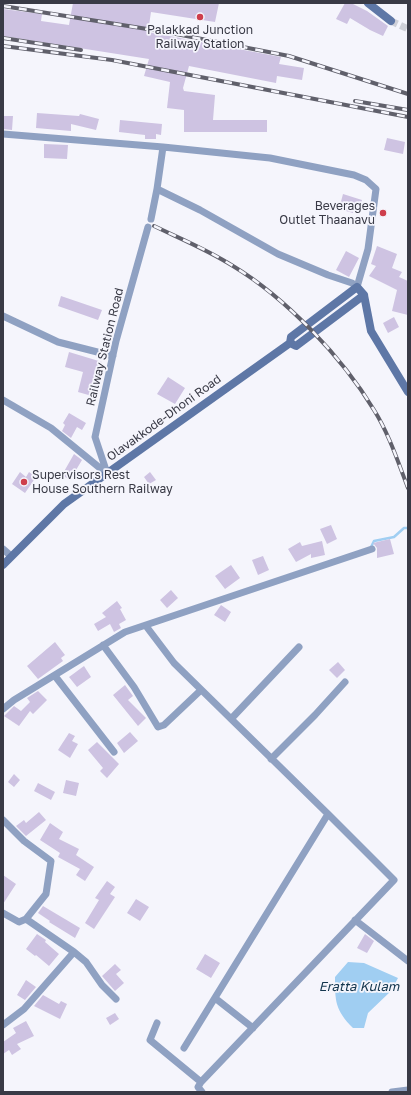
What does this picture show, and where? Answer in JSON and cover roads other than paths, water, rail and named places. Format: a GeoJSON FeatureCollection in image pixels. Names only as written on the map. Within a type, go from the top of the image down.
{"type":"FeatureCollection","features":[{"type":"Feature","properties":{"kind":"main road"},"geometry":{"type":"LineString","coordinates":[[368,3],[391,21]]}},
{"type":"Feature","properties":{"kind":"main road"},"geometry":{"type":"LineString","coordinates":[[357,287],[364,295],[371,330],[408,392]]}},
{"type":"Feature","properties":{"kind":"main road","name":"Olavakkode-Dhoni Road"},"geometry":{"type":"LineString","coordinates":[[3,565],[64,504],[290,343],[291,337],[357,287]]}},
{"type":"Feature","properties":{"kind":"main road","name":"Olavakkode-Dhoni Road"},"geometry":{"type":"LineString","coordinates":[[290,343],[296,346],[364,295]]}},
{"type":"Feature","properties":{"kind":"street"},"geometry":{"type":"LineString","coordinates":[[3,134],[163,147],[270,158],[354,175],[366,180],[376,189],[368,249],[357,287],[352,283],[328,276],[278,254],[200,210],[158,189]]}},
{"type":"Feature","properties":{"kind":"street"},"geometry":{"type":"LineString","coordinates":[[151,219],[158,189],[163,147]]}},
{"type":"Feature","properties":{"kind":"street","name":"Railway Station Road"},"geometry":{"type":"LineString","coordinates":[[106,474],[95,437],[112,356],[148,227]]}},
{"type":"Feature","properties":{"kind":"street"},"geometry":{"type":"LineString","coordinates":[[3,316],[58,342],[112,356]]}},
{"type":"Feature","properties":{"kind":"street"},"geometry":{"type":"LineString","coordinates":[[3,400],[51,428],[106,474]]}},
{"type":"Feature","properties":{"kind":"street"},"geometry":{"type":"LineString","coordinates":[[3,549],[11,556]]}},
{"type":"Feature","properties":{"kind":"street"},"geometry":{"type":"LineString","coordinates":[[3,709],[14,700],[125,632],[372,549]]}},
{"type":"Feature","properties":{"kind":"street"},"geometry":{"type":"LineString","coordinates":[[146,626],[174,663],[394,880],[200,1082],[198,1087],[202,1092]]}},
{"type":"Feature","properties":{"kind":"street"},"geometry":{"type":"LineString","coordinates":[[103,645],[134,687],[158,727],[164,725],[201,690]]}},
{"type":"Feature","properties":{"kind":"street"},"geometry":{"type":"LineString","coordinates":[[231,719],[299,646]]}},
{"type":"Feature","properties":{"kind":"street"},"geometry":{"type":"LineString","coordinates":[[55,676],[114,752]]}},
{"type":"Feature","properties":{"kind":"street"},"geometry":{"type":"LineString","coordinates":[[271,759],[315,715],[345,682]]}},
{"type":"Feature","properties":{"kind":"street"},"geometry":{"type":"LineString","coordinates":[[184,1048],[328,814]]}},
{"type":"Feature","properties":{"kind":"street"},"geometry":{"type":"LineString","coordinates":[[3,820],[24,841],[51,861],[46,894],[26,919],[19,922],[3,913]]}},
{"type":"Feature","properties":{"kind":"street"},"geometry":{"type":"LineString","coordinates":[[26,919],[86,962],[102,985],[116,999]]}},
{"type":"Feature","properties":{"kind":"street"},"geometry":{"type":"LineString","coordinates":[[355,920],[408,961]]}},
{"type":"Feature","properties":{"kind":"street"},"geometry":{"type":"LineString","coordinates":[[3,1025],[24,1009],[74,952]]}},
{"type":"Feature","properties":{"kind":"street"},"geometry":{"type":"LineString","coordinates":[[215,998],[253,1028]]}},
{"type":"Feature","properties":{"kind":"street"},"geometry":{"type":"LineString","coordinates":[[157,1023],[150,1040],[200,1082]]}},
{"type":"Feature","properties":{"kind":"street"},"geometry":{"type":"LineString","coordinates":[[392,1092],[408,1090]]}},
{"type":"Feature","properties":{"kind":"water","name":"Eratta Kulam"},"geometry":{"type":"Polygon","coordinates":[[[348,962],[364,963],[398,978],[391,991],[368,1013],[364,1028],[353,1028],[347,1022],[337,1005],[335,977],[348,962]]]}},
{"type":"Feature","properties":{"kind":"waterway"},"geometry":{"type":"LineString","coordinates":[[371,547],[374,541],[394,537],[404,528],[408,528]]}},
{"type":"Feature","properties":{"kind":"tunnel"},"geometry":{"type":"LineString","coordinates":[[391,21],[408,29]]}},
{"type":"Feature","properties":{"kind":"railway"},"geometry":{"type":"LineString","coordinates":[[3,6],[166,32],[289,56],[408,94]]}},
{"type":"Feature","properties":{"kind":"railway"},"geometry":{"type":"LineString","coordinates":[[3,38],[81,50]]}},
{"type":"Feature","properties":{"kind":"railway"},"geometry":{"type":"LineString","coordinates":[[3,46],[112,60],[408,117]]}},
{"type":"Feature","properties":{"kind":"railway"},"geometry":{"type":"LineString","coordinates":[[355,101],[408,110]]}},
{"type":"Feature","properties":{"kind":"railway"},"geometry":{"type":"LineString","coordinates":[[154,226],[214,255],[253,279],[311,330],[346,370],[374,410],[389,438],[408,488]]}},
{"type":"Feature","properties":{"kind":"place","name":"Palakkad Junction Railway Station"},"geometry":{"type":"Point","coordinates":[200,17]}},
{"type":"Feature","properties":{"kind":"place","name":"Beverages Outlet Thaanavu"},"geometry":{"type":"Point","coordinates":[383,213]}},
{"type":"Feature","properties":{"kind":"place","name":"Supervisors Rest House Southern Railway"},"geometry":{"type":"Point","coordinates":[24,482]}}]}
